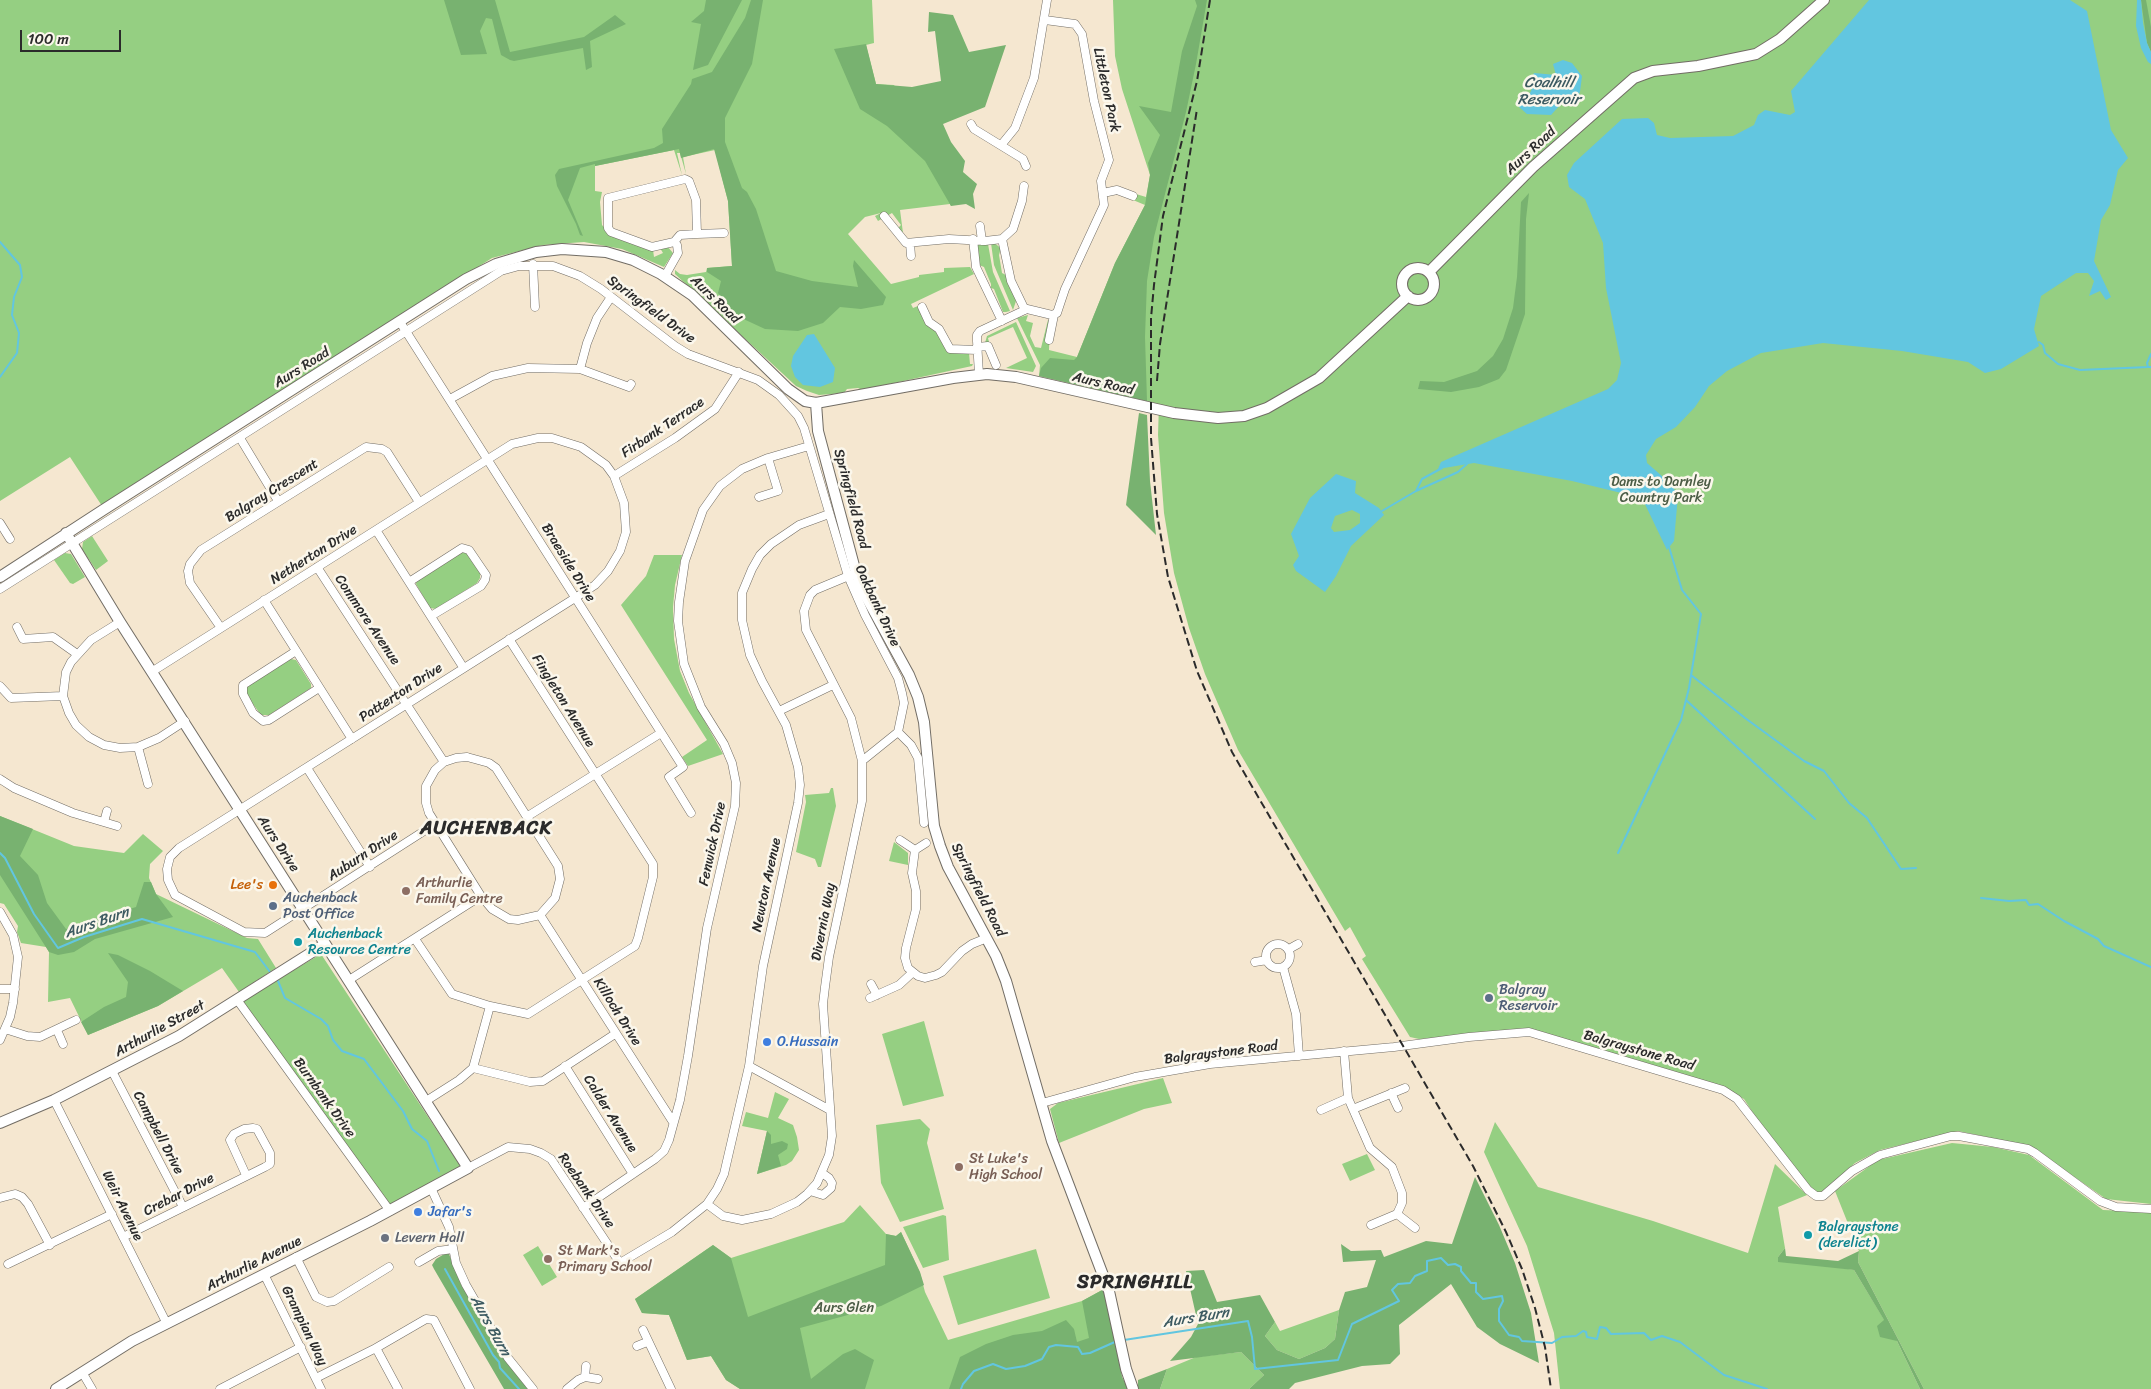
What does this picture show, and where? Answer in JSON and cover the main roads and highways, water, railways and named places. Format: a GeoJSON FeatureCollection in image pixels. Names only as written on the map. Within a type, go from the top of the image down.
{"type":"FeatureCollection","features":[{"type":"Feature","properties":{"kind":"water"},"geometry":{"type":"Polygon","coordinates":[[[1869,0],[2070,0],[2087,11],[2111,130],[2128,158],[2118,170],[2110,205],[2101,220],[2094,261],[2111,297],[2106,300],[2100,291],[2089,296],[2094,281],[2088,273],[2076,273],[2041,296],[2034,329],[2039,346],[2001,369],[1985,373],[1968,362],[1902,351],[1823,343],[1761,353],[1727,371],[1709,386],[1695,407],[1676,427],[1656,439],[1646,455],[1647,463],[1670,483],[1678,495],[1674,541],[1667,550],[1642,498],[1572,481],[1474,463],[1438,469],[1441,462],[1608,389],[1617,380],[1621,363],[1606,288],[1603,243],[1585,199],[1569,187],[1567,175],[1574,163],[1622,119],[1648,118],[1654,123],[1657,135],[1670,138],[1733,136],[1754,125],[1758,115],[1765,110],[1790,115],[1795,112],[1791,91],[1869,0]]]}},
{"type":"Feature","properties":{"kind":"water"},"geometry":{"type":"Polygon","coordinates":[[[2137,0],[2141,0],[2143,23],[2151,52],[2151,64],[2141,48],[2136,26],[2137,0]]]}},
{"type":"Feature","properties":{"kind":"water","name":"Coalhill Reservoir"},"geometry":{"type":"Polygon","coordinates":[[[1563,60],[1572,63],[1582,76],[1580,92],[1576,99],[1561,104],[1551,115],[1527,114],[1519,107],[1518,103],[1522,97],[1529,95],[1533,87],[1531,80],[1534,73],[1556,75],[1553,64],[1563,60]]]}},
{"type":"Feature","properties":{"kind":"water"},"geometry":{"type":"Polygon","coordinates":[[[814,334],[835,368],[833,382],[820,387],[803,385],[795,377],[791,366],[793,356],[807,335],[814,334]]]}},
{"type":"Feature","properties":{"kind":"water"},"geometry":{"type":"Polygon","coordinates":[[[1336,474],[1356,481],[1355,493],[1379,508],[1384,515],[1351,546],[1336,576],[1325,592],[1296,571],[1293,565],[1299,556],[1291,534],[1310,498],[1336,474]],[[1352,510],[1335,516],[1331,528],[1334,532],[1350,530],[1360,523],[1360,514],[1352,510]]]}},
{"type":"Feature","properties":{"kind":"waterway","name":"Aurs Burn"},"geometry":{"type":"LineString","coordinates":[[0,242],[20,265],[22,277],[14,297],[12,315],[19,333],[17,353],[0,377]]}},
{"type":"Feature","properties":{"kind":"waterway"},"geometry":{"type":"LineString","coordinates":[[2039,342],[2043,345],[2045,353],[2058,364],[2080,370],[2148,367]]}},
{"type":"Feature","properties":{"kind":"waterway"},"geometry":{"type":"LineString","coordinates":[[2151,354],[2147,363],[2148,367],[2151,367]]}},
{"type":"Feature","properties":{"kind":"waterway"},"geometry":{"type":"LineString","coordinates":[[1416,491],[1458,472],[1467,464]]}},
{"type":"Feature","properties":{"kind":"waterway"},"geometry":{"type":"LineString","coordinates":[[1382,511],[1416,491],[1422,479],[1442,468]]}},
{"type":"Feature","properties":{"kind":"waterway"},"geometry":{"type":"LineString","coordinates":[[1618,853],[1681,720],[1689,688],[1701,614],[1682,590],[1669,547]]}},
{"type":"Feature","properties":{"kind":"waterway"},"geometry":{"type":"LineString","coordinates":[[1691,675],[1745,718],[1804,761],[1824,771],[1849,803],[1867,818],[1901,869],[1916,868]]}},
{"type":"Feature","properties":{"kind":"waterway"},"geometry":{"type":"LineString","coordinates":[[1686,700],[1815,819]]}},
{"type":"Feature","properties":{"kind":"waterway","name":"Aurs Burn"},"geometry":{"type":"LineString","coordinates":[[0,853],[5,858],[34,914],[58,948],[84,937],[142,919],[255,952],[270,972]]}},
{"type":"Feature","properties":{"kind":"waterway"},"geometry":{"type":"LineString","coordinates":[[1981,898],[2009,901],[2026,900],[2029,905],[2038,904],[2064,921],[2098,939],[2104,946],[2151,967]]}},
{"type":"Feature","properties":{"kind":"waterway","name":"Aurs Burn"},"geometry":{"type":"LineString","coordinates":[[278,981],[285,998],[321,1019],[328,1026],[333,1040],[342,1051],[364,1059],[403,1111],[412,1129],[427,1141],[439,1171]]}},
{"type":"Feature","properties":{"kind":"waterway","name":"Aurs Burn"},"geometry":{"type":"LineString","coordinates":[[1124,1340],[1248,1321],[1252,1337],[1255,1369],[1338,1360],[1352,1324],[1399,1301],[1392,1290],[1398,1284],[1410,1283],[1415,1276],[1427,1271],[1427,1261],[1441,1258],[1448,1265],[1455,1264],[1461,1267],[1461,1271],[1471,1283],[1476,1283],[1476,1292],[1483,1299],[1502,1296],[1503,1301],[1499,1309],[1499,1321],[1509,1335],[1519,1337],[1522,1341],[1552,1343],[1562,1337],[1576,1336],[1583,1331],[1586,1332],[1587,1337],[1597,1339],[1600,1327],[1606,1328],[1611,1334],[1644,1333],[1651,1340],[1662,1336],[1680,1342],[1724,1375],[1767,1389]]}},
{"type":"Feature","properties":{"kind":"waterway","name":"Aurs Burn"},"geometry":{"type":"LineString","coordinates":[[445,1269],[493,1355],[499,1362],[500,1368],[519,1389]]}},
{"type":"Feature","properties":{"kind":"waterway","name":"Aurs Burn"},"geometry":{"type":"LineString","coordinates":[[961,1389],[974,1371],[993,1364],[1006,1369],[1025,1366],[1042,1359],[1049,1347],[1056,1345],[1078,1347],[1082,1354],[1090,1353],[1117,1341]]}},
{"type":"Feature","properties":{"kind":"railway"},"geometry":{"type":"LineString","coordinates":[[1210,0],[1197,81],[1163,216],[1151,318],[1151,438],[1157,514],[1168,577],[1197,671],[1232,752],[1473,1166],[1506,1232],[1522,1269],[1535,1308],[1545,1347],[1551,1389]]}},
{"type":"Feature","properties":{"kind":"railway"},"geometry":{"type":"LineString","coordinates":[[1157,381],[1160,344],[1197,109]]}},
{"type":"Feature","properties":{"kind":"place","name":"Lee's"},"geometry":{"type":"Point","coordinates":[273,885]}},
{"type":"Feature","properties":{"kind":"place","name":"Arthurlie Family Centre"},"geometry":{"type":"Point","coordinates":[406,891]}},
{"type":"Feature","properties":{"kind":"place","name":"Auchenback Post Office"},"geometry":{"type":"Point","coordinates":[273,906]}},
{"type":"Feature","properties":{"kind":"place","name":"Auchenback Resource Centre"},"geometry":{"type":"Point","coordinates":[298,942]}},
{"type":"Feature","properties":{"kind":"place","name":"Balgray Reservoir"},"geometry":{"type":"Point","coordinates":[1489,998]}},
{"type":"Feature","properties":{"kind":"place","name":"O.Hussain"},"geometry":{"type":"Point","coordinates":[767,1042]}},
{"type":"Feature","properties":{"kind":"place","name":"St Luke's High School"},"geometry":{"type":"Point","coordinates":[959,1167]}},
{"type":"Feature","properties":{"kind":"place","name":"Jafar's"},"geometry":{"type":"Point","coordinates":[418,1212]}},
{"type":"Feature","properties":{"kind":"place","name":"Balgraystone (derelict)"},"geometry":{"type":"Point","coordinates":[1808,1235]}},
{"type":"Feature","properties":{"kind":"place","name":"Levern Hall"},"geometry":{"type":"Point","coordinates":[385,1238]}},
{"type":"Feature","properties":{"kind":"place","name":"St Mark's Primary School"},"geometry":{"type":"Point","coordinates":[548,1259]}},
{"type":"Feature","properties":{"kind":"district","name":"AUCHENBACK"},"geometry":{"type":"Point","coordinates":[486,829]}},
{"type":"Feature","properties":{"kind":"district","name":"SPRINGHILL"},"geometry":{"type":"Point","coordinates":[1135,1283]}},
{"type":"Feature","properties":{"kind":"park label","name":"Dams to Darnley Country Park"},"geometry":{"type":"Point","coordinates":[1661,490]}},
{"type":"Feature","properties":{"kind":"park label","name":"Aurs Glen"},"geometry":{"type":"Point","coordinates":[844,1308]}}]}
